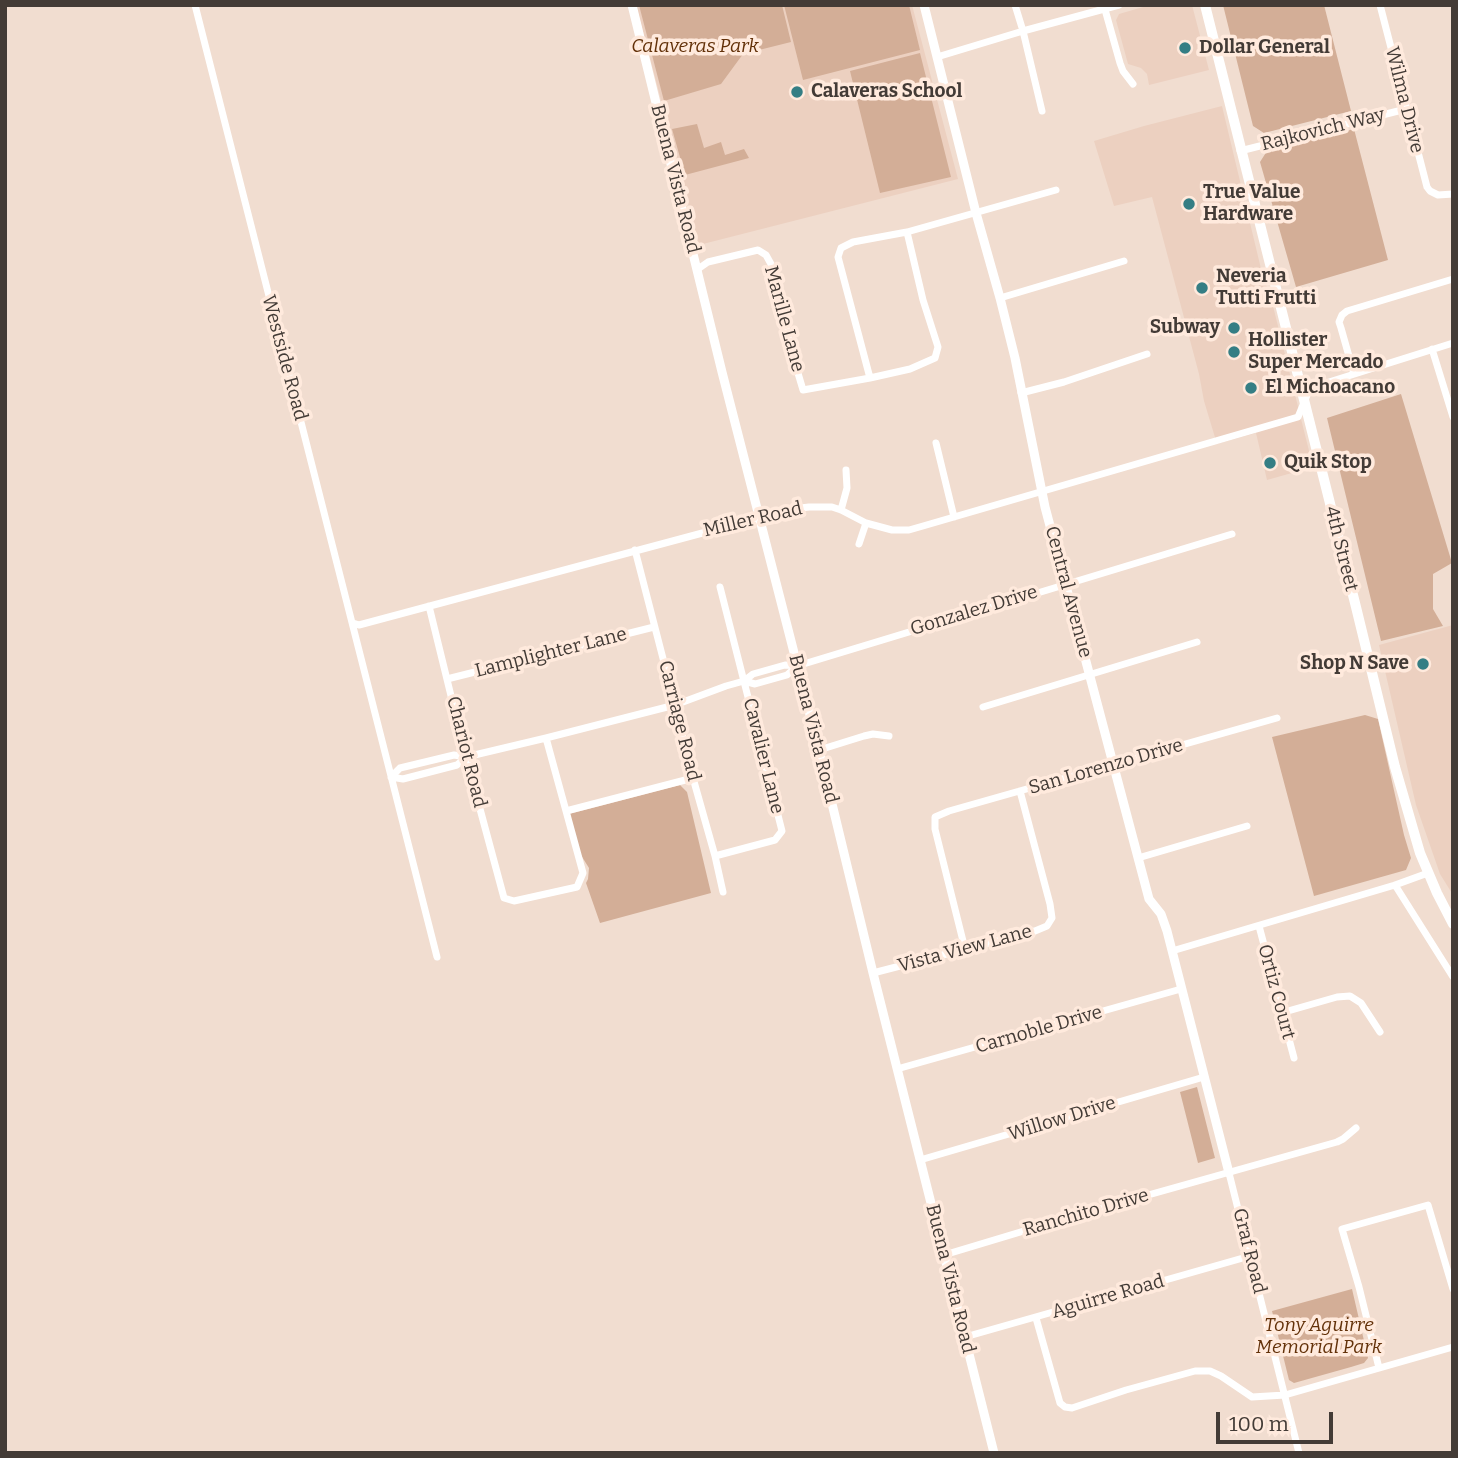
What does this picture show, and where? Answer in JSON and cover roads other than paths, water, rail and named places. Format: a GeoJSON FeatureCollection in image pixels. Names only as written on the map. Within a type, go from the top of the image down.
{"type":"FeatureCollection","features":[{"type":"Feature","properties":{"kind":"main road","name":"4th Street"},"geometry":{"type":"LineString","coordinates":[[1205,5],[1392,755],[1416,842],[1453,924]]}},
{"type":"Feature","properties":{"kind":"street","name":"Westside Road"},"geometry":{"type":"LineString","coordinates":[[195,5],[437,957]]}},
{"type":"Feature","properties":{"kind":"street","name":"Buena Vista Road"},"geometry":{"type":"LineString","coordinates":[[632,5],[994,1453]]}},
{"type":"Feature","properties":{"kind":"street","name":"Central Avenue"},"geometry":{"type":"LineString","coordinates":[[923,5],[1015,358],[1042,491],[1065,584],[1149,899],[1163,917],[1229,1173]]}},
{"type":"Feature","properties":{"kind":"street"},"geometry":{"type":"LineString","coordinates":[[1015,5],[1042,111]]}},
{"type":"Feature","properties":{"kind":"street"},"geometry":{"type":"LineString","coordinates":[[937,57],[1119,5]]}},
{"type":"Feature","properties":{"kind":"street","name":"Wilma Drive"},"geometry":{"type":"LineString","coordinates":[[1380,5],[1423,178],[1432,192],[1441,196],[1453,194]]}},
{"type":"Feature","properties":{"kind":"street"},"geometry":{"type":"LineString","coordinates":[[1105,7],[1123,71],[1133,84]]}},
{"type":"Feature","properties":{"kind":"street","name":"Rajkovich Way"},"geometry":{"type":"LineString","coordinates":[[1240,151],[1406,109]]}},
{"type":"Feature","properties":{"kind":"street"},"geometry":{"type":"LineString","coordinates":[[870,378],[838,257],[841,248],[853,242],[907,232],[1056,190]]}},
{"type":"Feature","properties":{"kind":"street","name":"Marille Lane"},"geometry":{"type":"LineString","coordinates":[[698,269],[708,262],[758,250],[766,255],[771,264],[803,390],[910,369],[935,358],[939,348],[923,300],[907,232]]}},
{"type":"Feature","properties":{"kind":"street"},"geometry":{"type":"LineString","coordinates":[[1000,298],[1124,261]]}},
{"type":"Feature","properties":{"kind":"street"},"geometry":{"type":"LineString","coordinates":[[1453,279],[1347,311],[1339,322],[1354,374],[1453,343]]}},
{"type":"Feature","properties":{"kind":"street"},"geometry":{"type":"LineString","coordinates":[[1432,349],[1453,417]]}},
{"type":"Feature","properties":{"kind":"street"},"geometry":{"type":"LineString","coordinates":[[1021,393],[1064,382],[1147,354]]}},
{"type":"Feature","properties":{"kind":"street","name":"Miller Road"},"geometry":{"type":"LineString","coordinates":[[353,624],[359,625],[760,517],[808,507],[822,506],[841,510],[866,523],[886,529],[899,531],[923,526],[1298,417],[1310,388],[1354,374]]}},
{"type":"Feature","properties":{"kind":"street"},"geometry":{"type":"LineString","coordinates":[[936,443],[954,517]]}},
{"type":"Feature","properties":{"kind":"street"},"geometry":{"type":"LineString","coordinates":[[841,510],[847,488],[846,470]]}},
{"type":"Feature","properties":{"kind":"street"},"geometry":{"type":"LineString","coordinates":[[859,544],[866,523]]}},
{"type":"Feature","properties":{"kind":"street","name":"Gonzalez Drive"},"geometry":{"type":"LineString","coordinates":[[391,777],[402,779],[457,765],[466,757],[676,705],[785,664],[797,666],[1232,534]]}},
{"type":"Feature","properties":{"kind":"street","name":"Carriage Road"},"geometry":{"type":"LineString","coordinates":[[635,550],[723,892]]}},
{"type":"Feature","properties":{"kind":"street","name":"Cavalier Lane"},"geometry":{"type":"LineString","coordinates":[[715,856],[775,840],[782,831],[720,587]]}},
{"type":"Feature","properties":{"kind":"street","name":"Chariot Road"},"geometry":{"type":"LineString","coordinates":[[429,606],[466,757],[505,898],[514,901],[577,887],[583,873],[566,811]]}},
{"type":"Feature","properties":{"kind":"street","name":"Lamplighter Lane"},"geometry":{"type":"LineString","coordinates":[[447,679],[654,627]]}},
{"type":"Feature","properties":{"kind":"street"},"geometry":{"type":"LineString","coordinates":[[983,707],[1197,642]]}},
{"type":"Feature","properties":{"kind":"street","name":"San Lorenzo Drive"},"geometry":{"type":"LineString","coordinates":[[965,949],[935,829],[935,817],[1277,718]]}},
{"type":"Feature","properties":{"kind":"street"},"geometry":{"type":"LineString","coordinates":[[819,750],[873,734],[889,736]]}},
{"type":"Feature","properties":{"kind":"street"},"geometry":{"type":"LineString","coordinates":[[547,738],[566,811],[693,778]]}},
{"type":"Feature","properties":{"kind":"street","name":"Vista View Lane"},"geometry":{"type":"LineString","coordinates":[[873,973],[1047,926],[1052,918],[1020,791]]}},
{"type":"Feature","properties":{"kind":"street"},"geometry":{"type":"LineString","coordinates":[[1138,858],[1247,826]]}},
{"type":"Feature","properties":{"kind":"street"},"geometry":{"type":"LineString","coordinates":[[1172,951],[1428,873]]}},
{"type":"Feature","properties":{"kind":"street"},"geometry":{"type":"LineString","coordinates":[[1395,885],[1453,977]]}},
{"type":"Feature","properties":{"kind":"street","name":"Ortiz Court"},"geometry":{"type":"LineString","coordinates":[[1259,926],[1294,1058]]}},
{"type":"Feature","properties":{"kind":"street","name":"Carnoble Drive"},"geometry":{"type":"LineString","coordinates":[[897,1069],[1181,989]]}},
{"type":"Feature","properties":{"kind":"street"},"geometry":{"type":"LineString","coordinates":[[1282,1013],[1337,997],[1350,996],[1361,1003],[1380,1032]]}},
{"type":"Feature","properties":{"kind":"street","name":"Willow Drive"},"geometry":{"type":"LineString","coordinates":[[920,1160],[1204,1077]]}},
{"type":"Feature","properties":{"kind":"street","name":"Ranchito Drive"},"geometry":{"type":"LineString","coordinates":[[944,1255],[1337,1142],[1356,1128]]}},
{"type":"Feature","properties":{"kind":"street","name":"Graf Road"},"geometry":{"type":"LineString","coordinates":[[1229,1173],[1299,1453]]}},
{"type":"Feature","properties":{"kind":"street"},"geometry":{"type":"LineString","coordinates":[[1380,1368],[1342,1229],[1428,1205],[1453,1289]]}},
{"type":"Feature","properties":{"kind":"street","name":"Aguirre Road"},"geometry":{"type":"LineString","coordinates":[[965,1338],[1250,1256]]}},
{"type":"Feature","properties":{"kind":"street"},"geometry":{"type":"LineString","coordinates":[[1036,1318],[1060,1403],[1072,1408],[1195,1371],[1210,1371],[1221,1376],[1252,1397],[1285,1395],[1453,1347]]}},
{"type":"Feature","properties":{"kind":"place","name":"Dollar General"},"geometry":{"type":"Point","coordinates":[1185,48]}},
{"type":"Feature","properties":{"kind":"place","name":"Calaveras School"},"geometry":{"type":"Point","coordinates":[797,92]}},
{"type":"Feature","properties":{"kind":"place","name":"True Value Hardware"},"geometry":{"type":"Point","coordinates":[1189,204]}},
{"type":"Feature","properties":{"kind":"place","name":"Neveria Tutti Frutti"},"geometry":{"type":"Point","coordinates":[1202,288]}},
{"type":"Feature","properties":{"kind":"place","name":"Subway"},"geometry":{"type":"Point","coordinates":[1234,328]}},
{"type":"Feature","properties":{"kind":"place","name":"Hollister Super Mercado"},"geometry":{"type":"Point","coordinates":[1234,352]}},
{"type":"Feature","properties":{"kind":"place","name":"El Michoacano"},"geometry":{"type":"Point","coordinates":[1251,388]}},
{"type":"Feature","properties":{"kind":"place","name":"Quik Stop"},"geometry":{"type":"Point","coordinates":[1270,463]}},
{"type":"Feature","properties":{"kind":"place","name":"Shop N Save"},"geometry":{"type":"Point","coordinates":[1423,664]}},
{"type":"Feature","properties":{"kind":"park label","name":"Calaveras Park"},"geometry":{"type":"Point","coordinates":[695,47]}},
{"type":"Feature","properties":{"kind":"park label","name":"Tony Aguirre Memorial Park"},"geometry":{"type":"Point","coordinates":[1319,1337]}}]}
